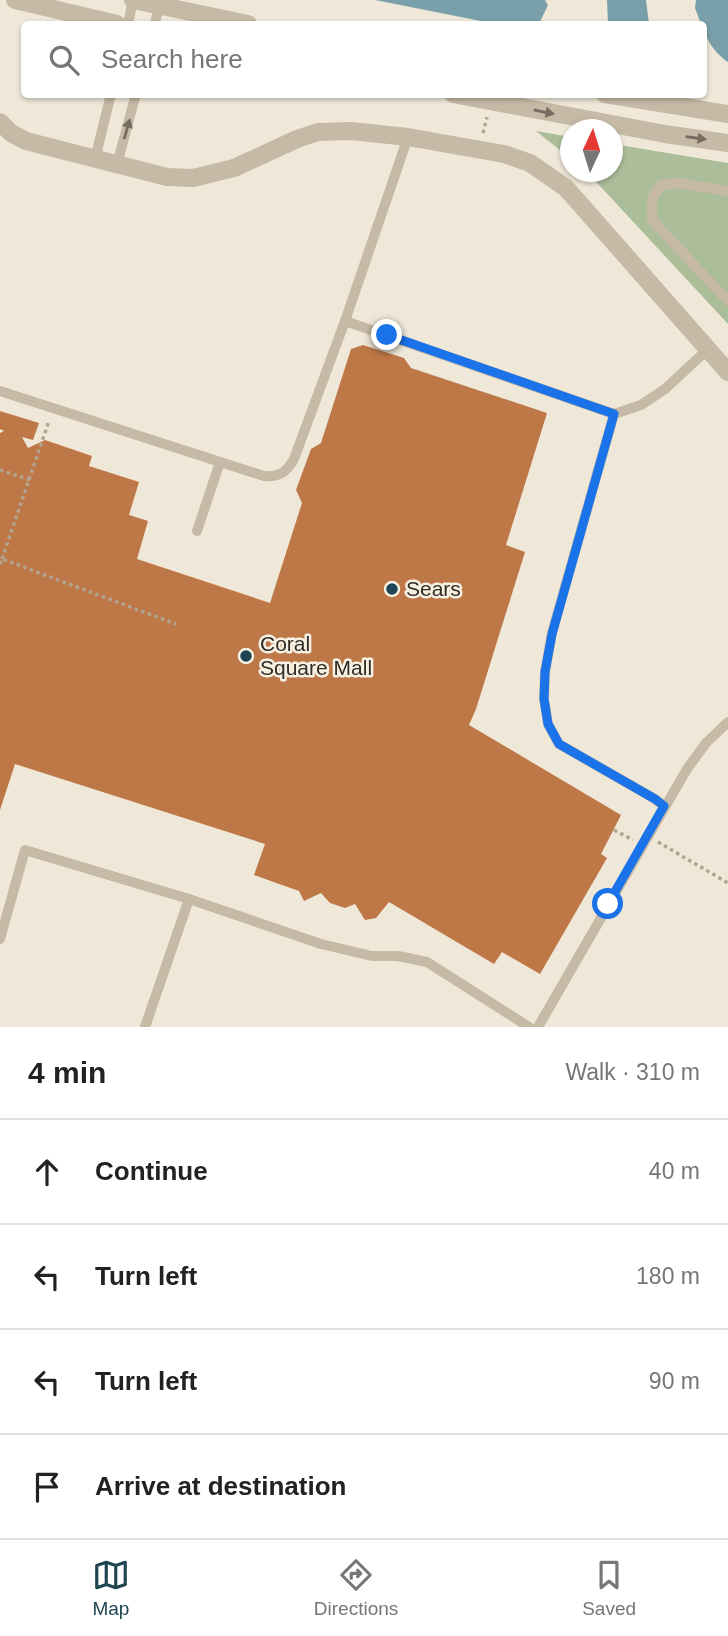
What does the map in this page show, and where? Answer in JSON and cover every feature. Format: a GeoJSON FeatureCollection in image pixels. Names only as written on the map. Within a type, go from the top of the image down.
{"type":"FeatureCollection","features":[{"type":"Feature","properties":{"kind":"street"},"geometry":{"type":"LineString","coordinates":[[15,0],[104,21]]}},
{"type":"Feature","properties":{"kind":"street"},"geometry":{"type":"LineString","coordinates":[[133,0],[160,3],[235,21]]}},
{"type":"Feature","properties":{"kind":"street"},"geometry":{"type":"LineString","coordinates":[[474,98],[664,134],[728,143]]}},
{"type":"Feature","properties":{"kind":"street"},"geometry":{"type":"LineString","coordinates":[[627,98],[728,114]]}},
{"type":"Feature","properties":{"kind":"street"},"geometry":{"type":"LineString","coordinates":[[0,122],[11,133],[26,141],[167,177],[193,178],[234,168],[318,132],[351,131],[408,137],[504,154],[530,163],[566,188],[728,372]]}},
{"type":"Feature","properties":{"kind":"lane"},"geometry":{"type":"LineString","coordinates":[[129,21],[133,0]]}},
{"type":"Feature","properties":{"kind":"lane"},"geometry":{"type":"LineString","coordinates":[[156,21],[160,3]]}},
{"type":"Feature","properties":{"kind":"lane"},"geometry":{"type":"LineString","coordinates":[[95,159],[110,98]]}},
{"type":"Feature","properties":{"kind":"lane"},"geometry":{"type":"LineString","coordinates":[[117,164],[135,98]]}},
{"type":"Feature","properties":{"kind":"lane"},"geometry":{"type":"LineString","coordinates":[[0,391],[264,476],[277,477],[288,469],[345,320],[408,137]]}},
{"type":"Feature","properties":{"kind":"lane"},"geometry":{"type":"LineString","coordinates":[[728,191],[679,183],[661,185],[652,199],[652,220],[728,301]]}},
{"type":"Feature","properties":{"kind":"lane"},"geometry":{"type":"LineString","coordinates":[[345,320],[614,414],[641,405],[665,389],[707,350]]}},
{"type":"Feature","properties":{"kind":"lane"},"geometry":{"type":"LineString","coordinates":[[614,414],[552,634],[545,672],[544,699],[548,724],[559,744],[664,806]]}},
{"type":"Feature","properties":{"kind":"lane"},"geometry":{"type":"LineString","coordinates":[[197,531],[220,462]]}},
{"type":"Feature","properties":{"kind":"lane"},"geometry":{"type":"LineString","coordinates":[[538,1027],[664,806],[693,760],[728,722]]}},
{"type":"Feature","properties":{"kind":"lane"},"geometry":{"type":"LineString","coordinates":[[0,939],[25,850],[188,899],[321,944],[372,956],[398,956],[427,962],[529,1027]]}},
{"type":"Feature","properties":{"kind":"lane"},"geometry":{"type":"LineString","coordinates":[[145,1027],[188,899]]}},
{"type":"Feature","properties":{"kind":"path"},"geometry":{"type":"LineString","coordinates":[[482,136],[488,115]]}},
{"type":"Feature","properties":{"kind":"path"},"geometry":{"type":"LineString","coordinates":[[51,415],[1,561],[176,624]]}},
{"type":"Feature","properties":{"kind":"path"},"geometry":{"type":"LineString","coordinates":[[0,470],[30,480]]}},
{"type":"Feature","properties":{"kind":"path"},"geometry":{"type":"LineString","coordinates":[[614,830],[632,841],[653,840],[728,883]]}},
{"type":"Feature","properties":{"kind":"green space"},"geometry":{"type":"Polygon","coordinates":[[[536,131],[560,135],[560,150],[536,131]]]}},
{"type":"Feature","properties":{"kind":"green space"},"geometry":{"type":"Polygon","coordinates":[[[623,146],[728,163],[728,324],[596,182],[623,182],[623,146]]]}},
{"type":"Feature","properties":{"kind":"water"},"geometry":{"type":"Polygon","coordinates":[[[375,0],[545,0],[548,5],[540,21],[481,21],[375,0]]]}},
{"type":"Feature","properties":{"kind":"water"},"geometry":{"type":"Polygon","coordinates":[[[607,0],[646,0],[649,21],[608,21],[607,0]]]}},
{"type":"Feature","properties":{"kind":"water"},"geometry":{"type":"Polygon","coordinates":[[[696,0],[728,0],[728,62],[708,41],[707,21],[700,21],[695,8],[696,0]]]}},
{"type":"Feature","properties":{"kind":"building","name":"Coral Square Mall"},"geometry":{"type":"Polygon","coordinates":[[[363,345],[404,358],[411,368],[547,413],[506,545],[525,552],[469,725],[621,815],[601,854],[607,858],[540,974],[502,952],[494,964],[389,902],[376,918],[365,920],[355,904],[345,908],[330,903],[321,893],[304,901],[299,891],[254,875],[265,844],[15,764],[0,810],[0,433],[4,431],[0,429],[0,411],[39,423],[33,440],[22,437],[28,448],[45,440],[92,456],[89,466],[139,482],[129,515],[148,521],[137,559],[270,603],[302,503],[296,490],[311,449],[321,443],[351,349],[363,345]]]}},
{"type":"Feature","properties":{"kind":"place","name":"Sears"},"geometry":{"type":"Point","coordinates":[392,589]}},
{"type":"Feature","properties":{"kind":"place","name":"Coral Square Mall"},"geometry":{"type":"Point","coordinates":[246,656]}},
{"type":"Feature","properties":{"kind":"route"},"geometry":{"type":"LineString","coordinates":[[387,335],[614,414],[552,634],[545,672],[544,699],[548,724],[559,744],[664,806],[608,904]]}}]}
